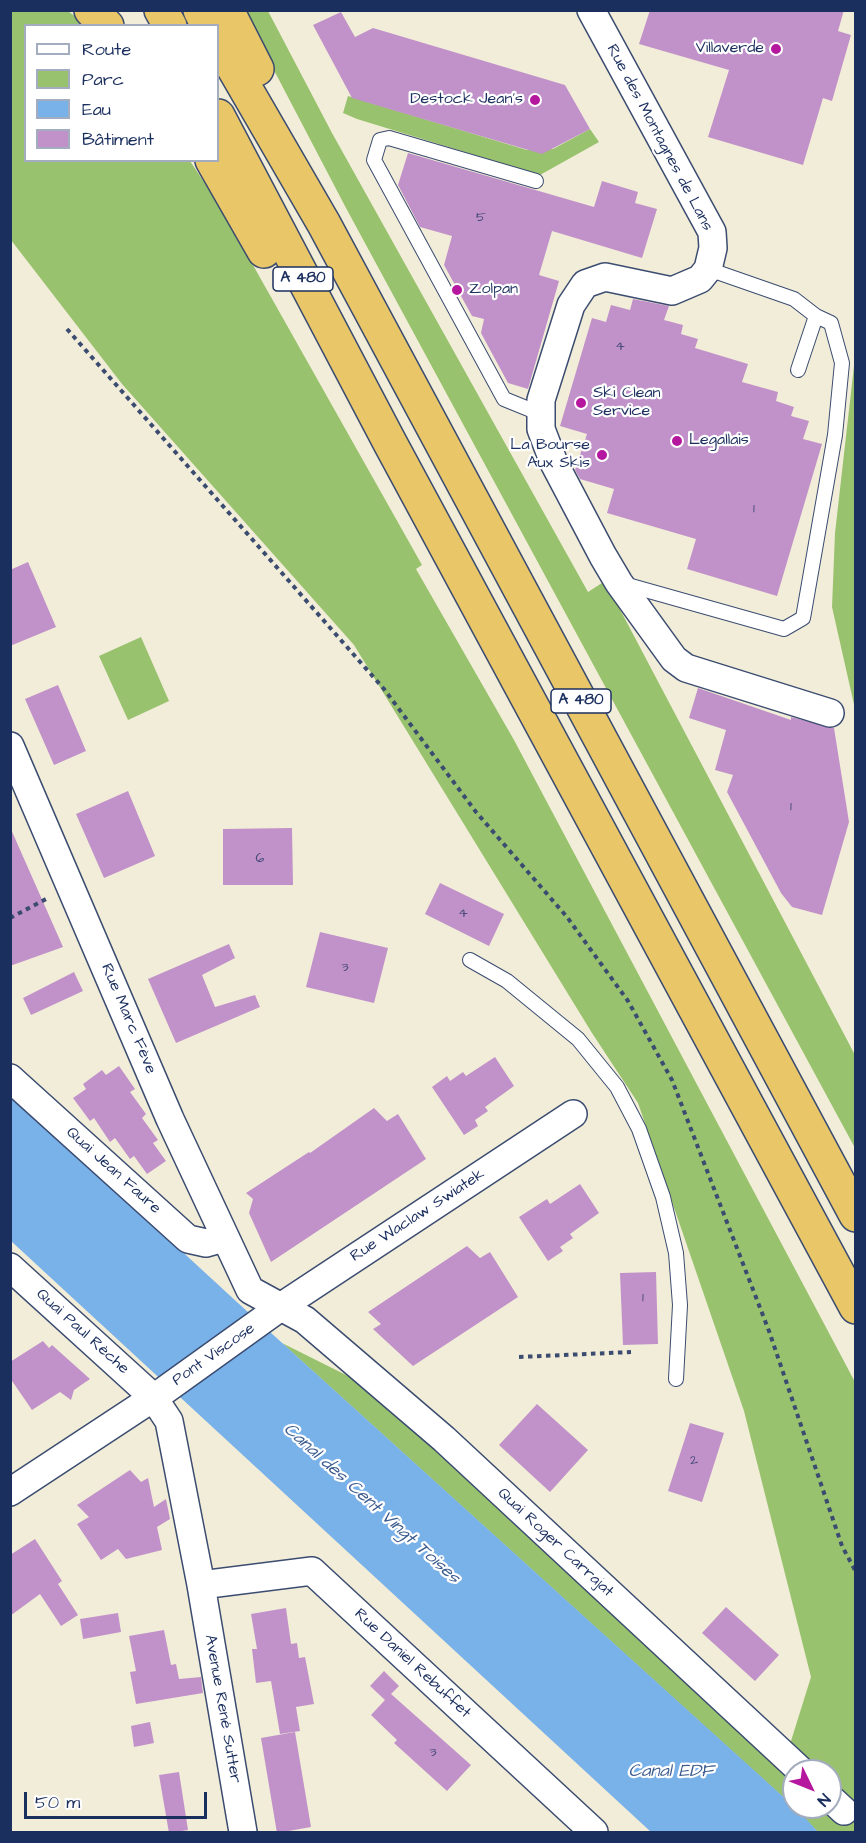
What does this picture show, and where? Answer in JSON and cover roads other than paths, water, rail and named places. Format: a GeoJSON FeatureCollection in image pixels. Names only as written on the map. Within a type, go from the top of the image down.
{"type":"FeatureCollection","features":[{"type":"Feature","properties":{"kind":"highway"},"geometry":{"type":"LineString","coordinates":[[91,10],[105,24]]}},
{"type":"Feature","properties":{"kind":"highway"},"geometry":{"type":"LineString","coordinates":[[161,10],[169,24]]}},
{"type":"Feature","properties":{"kind":"highway"},"geometry":{"type":"LineString","coordinates":[[200,10],[207,24]]}},
{"type":"Feature","properties":{"kind":"highway"},"geometry":{"type":"LineString","coordinates":[[227,10],[311,175],[324,224]]}},
{"type":"Feature","properties":{"kind":"highway","name":"A 480"},"geometry":{"type":"LineString","coordinates":[[219,44],[324,224],[846,1187],[855,1215]]}},
{"type":"Feature","properties":{"kind":"highway","name":"A 480"},"geometry":{"type":"LineString","coordinates":[[219,118],[389,441],[855,1307]]}},
{"type":"Feature","properties":{"kind":"highway"},"geometry":{"type":"LineString","coordinates":[[213,162],[357,414],[389,441]]}},
{"type":"Feature","properties":{"kind":"street","name":"Rue des Montagnes de Lans"},"geometry":{"type":"LineString","coordinates":[[591,10],[712,232],[713,248],[708,269]]}},
{"type":"Feature","properties":{"kind":"street"},"geometry":{"type":"LineString","coordinates":[[708,269],[700,279],[672,291],[605,277],[585,284],[572,305],[541,400],[541,429],[554,463],[619,583],[653,626],[674,659],[686,668],[830,713]]}},
{"type":"Feature","properties":{"kind":"street","name":"Rue Marc Fève"},"geometry":{"type":"LineString","coordinates":[[10,746],[224,1238],[250,1290]]}},
{"type":"Feature","properties":{"kind":"street","name":"Quai Jean Faure"},"geometry":{"type":"LineString","coordinates":[[10,1078],[188,1239],[206,1243],[224,1238]]}},
{"type":"Feature","properties":{"kind":"street","name":"Rue Waclaw Swiatek"},"geometry":{"type":"LineString","coordinates":[[273,1313],[573,1114]]}},
{"type":"Feature","properties":{"kind":"street","name":"Quai Paul Rèche"},"geometry":{"type":"LineString","coordinates":[[10,1267],[159,1393],[169,1420],[201,1584]]}},
{"type":"Feature","properties":{"kind":"street","name":"Quai Roger Carrajat"},"geometry":{"type":"LineString","coordinates":[[250,1290],[273,1313],[305,1320],[444,1439],[788,1759]]}},
{"type":"Feature","properties":{"kind":"street","name":"Pont Viscose"},"geometry":{"type":"LineString","coordinates":[[10,1492],[159,1393],[273,1313]]}},
{"type":"Feature","properties":{"kind":"street","name":"Rue Daniel Rebuffet"},"geometry":{"type":"LineString","coordinates":[[201,1584],[312,1571],[594,1833]]}},
{"type":"Feature","properties":{"kind":"street","name":"Avenue René Sutter"},"geometry":{"type":"LineString","coordinates":[[201,1584],[243,1833]]}},
{"type":"Feature","properties":{"kind":"lane"},"geometry":{"type":"LineString","coordinates":[[536,181],[389,138],[380,140],[374,160],[504,399],[541,414]]}},
{"type":"Feature","properties":{"kind":"lane"},"geometry":{"type":"LineString","coordinates":[[619,583],[784,629],[803,618],[835,435],[842,363],[831,323],[816,316],[794,298],[708,269]]}},
{"type":"Feature","properties":{"kind":"lane"},"geometry":{"type":"LineString","coordinates":[[798,370],[816,316]]}},
{"type":"Feature","properties":{"kind":"lane"},"geometry":{"type":"LineString","coordinates":[[470,960],[507,981],[578,1039],[617,1087],[639,1129],[663,1197],[676,1253],[680,1305],[676,1379]]}},
{"type":"Feature","properties":{"kind":"water","name":"Canal EDF"},"geometry":{"type":"Polygon","coordinates":[[[10,1093],[238,1303],[782,1796],[782,1819],[806,1819],[818,1832],[651,1832],[11,1241],[10,1093]]]}},
{"type":"Feature","properties":{"kind":"place","name":"Villaverde"},"geometry":{"type":"Point","coordinates":[776,49]}},
{"type":"Feature","properties":{"kind":"place","name":"Destock Jean's"},"geometry":{"type":"Point","coordinates":[535,100]}},
{"type":"Feature","properties":{"kind":"place","name":"Zolpan"},"geometry":{"type":"Point","coordinates":[457,290]}},
{"type":"Feature","properties":{"kind":"place","name":"Ski Clean Service"},"geometry":{"type":"Point","coordinates":[581,403]}},
{"type":"Feature","properties":{"kind":"place","name":"Legallais"},"geometry":{"type":"Point","coordinates":[677,441]}},
{"type":"Feature","properties":{"kind":"place","name":"La Bourse Aux Skis"},"geometry":{"type":"Point","coordinates":[602,455]}},
{"type":"Feature","properties":{"kind":"water label","name":"Canal des Cent Vingt Toises"},"geometry":{"type":"Point","coordinates":[371,1504]}}]}
